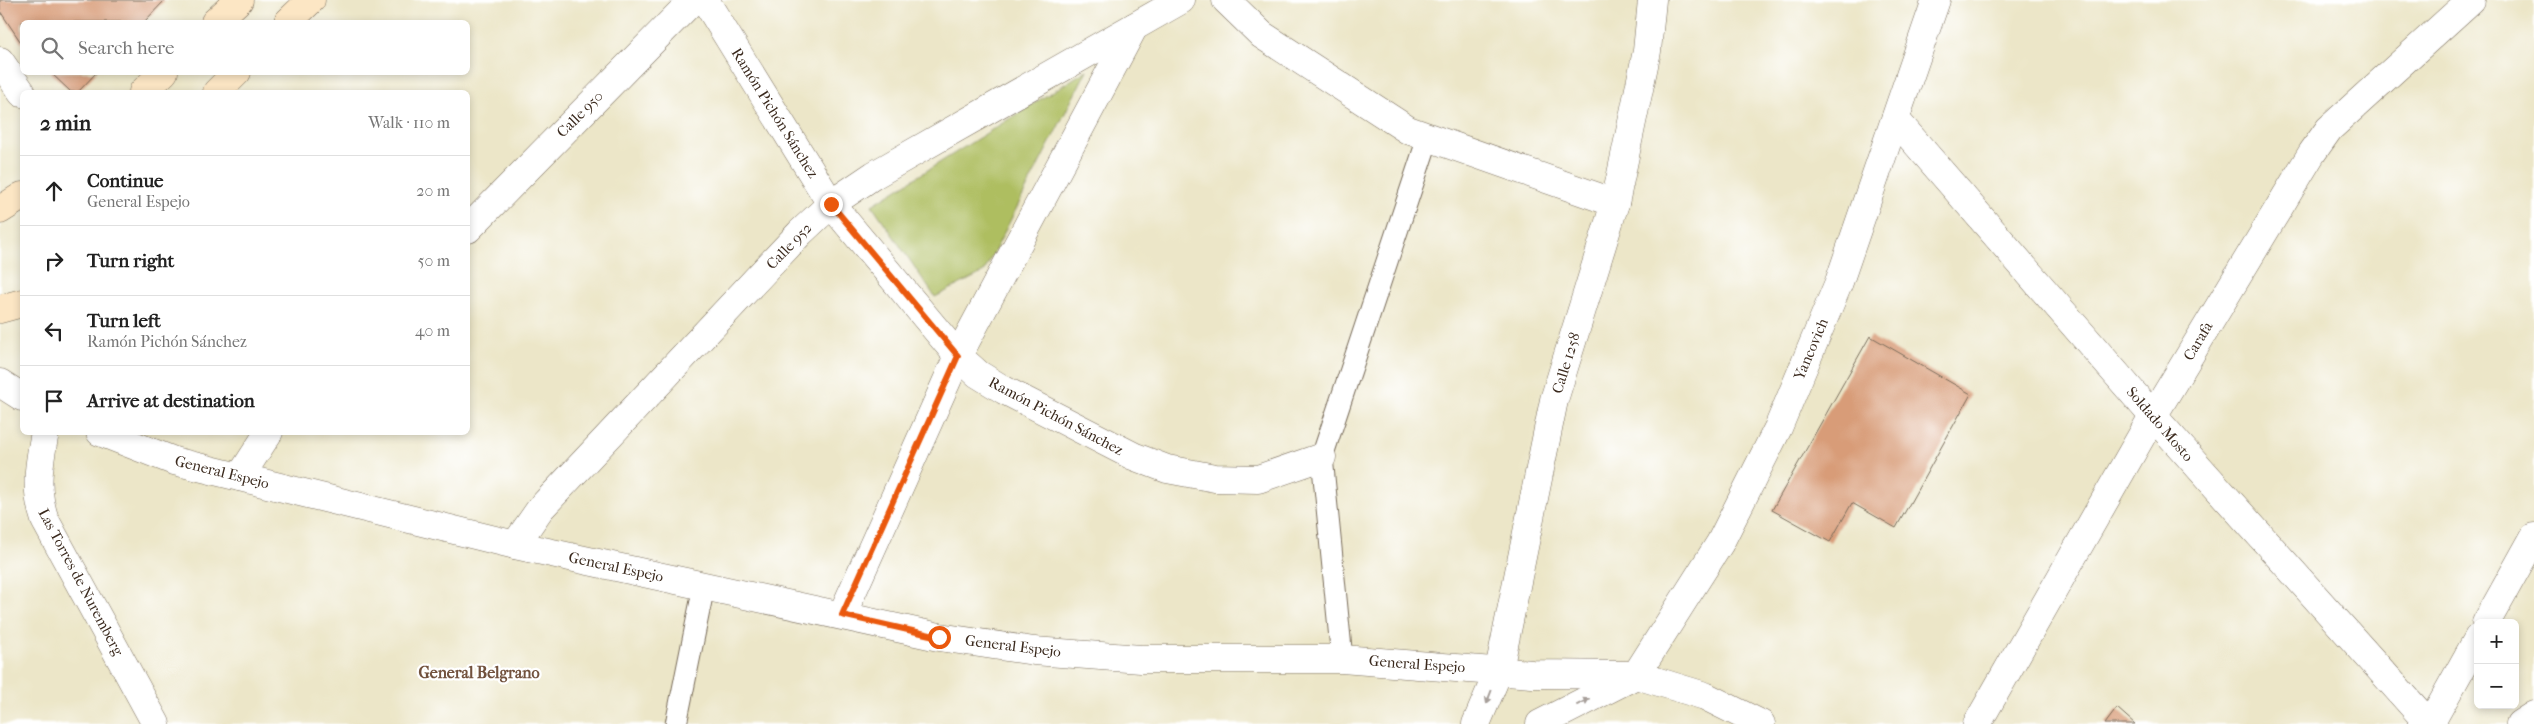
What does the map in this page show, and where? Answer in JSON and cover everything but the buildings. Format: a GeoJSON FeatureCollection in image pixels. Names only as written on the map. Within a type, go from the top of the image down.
{"type":"FeatureCollection","features":[{"type":"Feature","properties":{"kind":"main road"},"geometry":{"type":"LineString","coordinates":[[217,20],[239,0]]}},
{"type":"Feature","properties":{"kind":"main road"},"geometry":{"type":"LineString","coordinates":[[290,20],[311,0]]}},
{"type":"Feature","properties":{"kind":"main road"},"geometry":{"type":"LineString","coordinates":[[145,90],[161,75]]}},
{"type":"Feature","properties":{"kind":"main road"},"geometry":{"type":"LineString","coordinates":[[219,90],[234,75]]}},
{"type":"Feature","properties":{"kind":"main road"},"geometry":{"type":"LineString","coordinates":[[0,210],[20,197]]}},
{"type":"Feature","properties":{"kind":"main road"},"geometry":{"type":"LineString","coordinates":[[0,309],[20,304]]}},
{"type":"Feature","properties":{"kind":"street","name":"Calle 950"},"geometry":{"type":"LineString","coordinates":[[470,227],[693,0]]}},
{"type":"Feature","properties":{"kind":"street","name":"Ramón Pichón Sánchez"},"geometry":{"type":"LineString","coordinates":[[705,0],[831,204],[958,356],[978,374],[1004,390],[1133,456],[1167,469],[1215,478],[1258,479],[1322,457]]}},
{"type":"Feature","properties":{"kind":"street","name":"Calle 952"},"geometry":{"type":"LineString","coordinates":[[515,545],[540,508],[800,233],[831,204],[874,175],[1181,0]]}},
{"type":"Feature","properties":{"kind":"street"},"geometry":{"type":"LineString","coordinates":[[1226,0],[1262,35],[1408,130],[1615,203]]}},
{"type":"Feature","properties":{"kind":"street","name":"Calle 1258"},"geometry":{"type":"LineString","coordinates":[[1476,724],[1500,670],[1554,400],[1615,203],[1646,51],[1652,0]]}},
{"type":"Feature","properties":{"kind":"street","name":"Yancovich"},"geometry":{"type":"LineString","coordinates":[[1636,675],[1720,543],[1778,428],[1839,282],[1936,0]]}},
{"type":"Feature","properties":{"kind":"street","name":"Carafa"},"geometry":{"type":"LineString","coordinates":[[1977,724],[2153,416],[2329,129],[2472,0]]}},
{"type":"Feature","properties":{"kind":"street"},"geometry":{"type":"LineString","coordinates":[[842,615],[958,356],[1134,27]]}},
{"type":"Feature","properties":{"kind":"street"},"geometry":{"type":"LineString","coordinates":[[0,61],[20,90]]}},
{"type":"Feature","properties":{"kind":"street","name":"Soldado Mosto"},"geometry":{"type":"LineString","coordinates":[[1896,120],[2153,416],[2429,724]]}},
{"type":"Feature","properties":{"kind":"street"},"geometry":{"type":"LineString","coordinates":[[0,383],[20,396]]}},
{"type":"Feature","properties":{"kind":"street","name":"Las Torres de Nuremberg"},"geometry":{"type":"LineString","coordinates":[[44,435],[38,470],[38,500],[45,520],[156,724]]}},
{"type":"Feature","properties":{"kind":"street","name":"General Espejo"},"geometry":{"type":"LineString","coordinates":[[108,435],[174,461],[515,545],[939,637],[1034,651],[1141,659],[1342,659],[1532,674],[1636,675],[1705,696],[1761,724]]}},
{"type":"Feature","properties":{"kind":"street"},"geometry":{"type":"LineString","coordinates":[[240,477],[267,435]]}},
{"type":"Feature","properties":{"kind":"street"},"geometry":{"type":"LineString","coordinates":[[2488,619],[2534,537]]}},
{"type":"Feature","properties":{"kind":"street"},"geometry":{"type":"LineString","coordinates":[[2429,724],[2474,645]]}},
{"type":"Feature","properties":{"kind":"street"},"geometry":{"type":"LineString","coordinates":[[1540,724],[1636,675]]}},
{"type":"Feature","properties":{"kind":"street"},"geometry":{"type":"LineString","coordinates":[[2520,724],[2534,715]]}},
{"type":"Feature","properties":{"kind":"lane"},"geometry":{"type":"LineString","coordinates":[[1342,659],[1322,457],[1428,138]]}},
{"type":"Feature","properties":{"kind":"lane"},"geometry":{"type":"LineString","coordinates":[[676,724],[704,586]]}},
{"type":"Feature","properties":{"kind":"green space"},"geometry":{"type":"Polygon","coordinates":[[[1087,70],[984,272],[935,297],[872,205],[1087,70]]]}},
{"type":"Feature","properties":{"kind":"district","name":"General Belgrano"},"geometry":{"type":"Point","coordinates":[479,672]}},
{"type":"Feature","properties":{"kind":"route"},"geometry":{"type":"LineString","coordinates":[[831,204],[958,356],[842,615],[939,637]]}}]}
